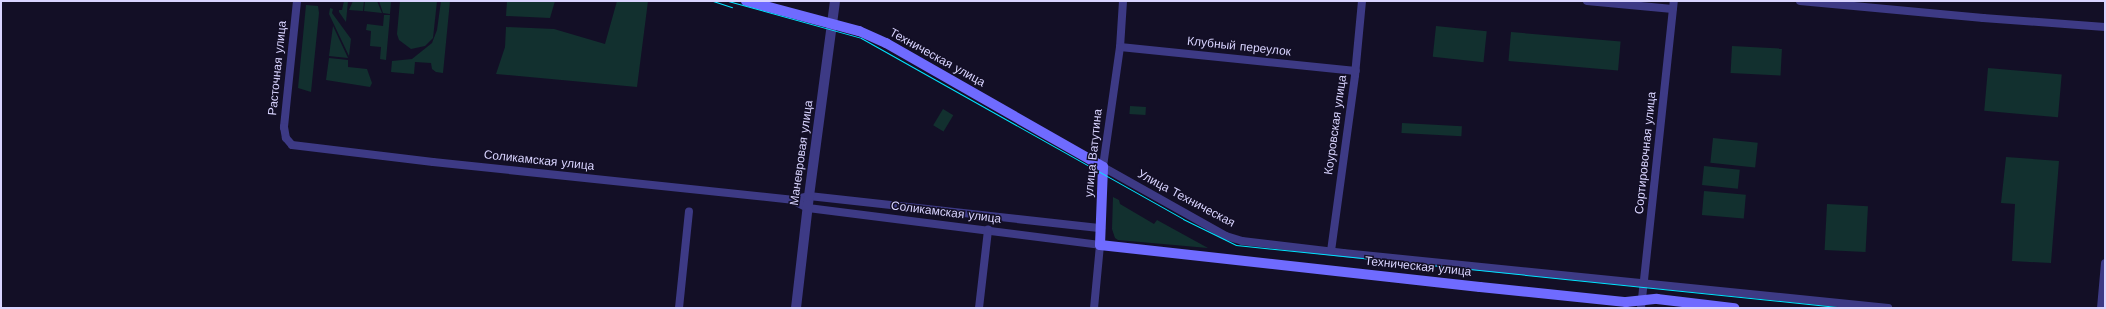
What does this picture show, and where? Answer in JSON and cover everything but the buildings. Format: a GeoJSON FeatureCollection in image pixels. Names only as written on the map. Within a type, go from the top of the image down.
{"type":"FeatureCollection","features":[{"type":"Feature","properties":{"kind":"main road","name":"Техническая улица"},"geometry":{"type":"LineString","coordinates":[[746,1],[859,31],[886,44],[1103,167]]}},
{"type":"Feature","properties":{"kind":"main road","name":"улица Ватутина"},"geometry":{"type":"LineString","coordinates":[[1100,245],[1103,167]]}},
{"type":"Feature","properties":{"kind":"main road","name":"Техническая улица"},"geometry":{"type":"LineString","coordinates":[[1100,245],[1641,304],[1657,299],[1734,308]]}},
{"type":"Feature","properties":{"kind":"street","name":"Расточная улица"},"geometry":{"type":"LineString","coordinates":[[286,138],[284,127],[297,1]]}},
{"type":"Feature","properties":{"kind":"street","name":"Маневровая улица"},"geometry":{"type":"LineString","coordinates":[[796,308],[809,196],[835,1]]}},
{"type":"Feature","properties":{"kind":"street","name":"улица Ватутина"},"geometry":{"type":"LineString","coordinates":[[1103,167],[1120,47],[1123,1]]}},
{"type":"Feature","properties":{"kind":"street","name":"Коуровская улица"},"geometry":{"type":"LineString","coordinates":[[1331,251],[1356,71],[1362,1]]}},
{"type":"Feature","properties":{"kind":"street"},"geometry":{"type":"LineString","coordinates":[[1587,1],[1673,5]]}},
{"type":"Feature","properties":{"kind":"street"},"geometry":{"type":"LineString","coordinates":[[1800,1],[1978,18],[2105,27]]}},
{"type":"Feature","properties":{"kind":"street","name":"Сортировочная улица"},"geometry":{"type":"LineString","coordinates":[[1641,304],[1673,5]]}},
{"type":"Feature","properties":{"kind":"street","name":"Клубный переулок"},"geometry":{"type":"LineString","coordinates":[[1120,47],[1356,71]]}},
{"type":"Feature","properties":{"kind":"street","name":"Соликамская улица"},"geometry":{"type":"LineString","coordinates":[[286,138],[292,145],[370,155],[792,200],[809,196],[1101,228]]}},
{"type":"Feature","properties":{"kind":"street","name":"Улица Техническая"},"geometry":{"type":"LineString","coordinates":[[1103,167],[1226,236],[1242,241],[1888,308]]}},
{"type":"Feature","properties":{"kind":"street","name":"Соликамская улица"},"geometry":{"type":"LineString","coordinates":[[792,200],[808,208],[1100,245]]}},
{"type":"Feature","properties":{"kind":"street"},"geometry":{"type":"LineString","coordinates":[[679,308],[689,212]]}},
{"type":"Feature","properties":{"kind":"street"},"geometry":{"type":"LineString","coordinates":[[978,308],[988,230]]}},
{"type":"Feature","properties":{"kind":"street","name":"улица Ватутина"},"geometry":{"type":"LineString","coordinates":[[1094,308],[1100,245]]}},
{"type":"Feature","properties":{"kind":"street"},"geometry":{"type":"LineString","coordinates":[[2101,308],[2105,263]]}},
{"type":"Feature","properties":{"kind":"green space"},"geometry":{"type":"Polygon","coordinates":[[[344,1],[348,1],[346,22],[339,12],[339,10],[342,10],[344,1]]]}},
{"type":"Feature","properties":{"kind":"green space"},"geometry":{"type":"Polygon","coordinates":[[[353,1],[364,1],[363,11],[349,10],[353,1]]]}},
{"type":"Feature","properties":{"kind":"green space"},"geometry":{"type":"Polygon","coordinates":[[[365,1],[377,1],[382,13],[364,11],[365,1]]]}},
{"type":"Feature","properties":{"kind":"green space"},"geometry":{"type":"Polygon","coordinates":[[[379,1],[391,1],[390,14],[383,13],[379,1]]]}},
{"type":"Feature","properties":{"kind":"green space"},"geometry":{"type":"Polygon","coordinates":[[[400,1],[437,1],[433,38],[425,46],[411,49],[399,40],[397,34],[400,1]]]}},
{"type":"Feature","properties":{"kind":"green space"},"geometry":{"type":"Polygon","coordinates":[[[441,1],[450,1],[443,73],[436,72],[432,69],[431,63],[415,62],[414,74],[391,72],[392,61],[412,59],[432,43],[437,30],[441,1]]]}},
{"type":"Feature","properties":{"kind":"green space"},"geometry":{"type":"Polygon","coordinates":[[[507,1],[555,1],[550,18],[506,16],[507,1]]]}},
{"type":"Feature","properties":{"kind":"green space"},"geometry":{"type":"Polygon","coordinates":[[[617,1],[648,1],[637,87],[496,74],[505,47],[506,27],[554,29],[605,44],[617,1]]]}},
{"type":"Feature","properties":{"kind":"green space"},"geometry":{"type":"Polygon","coordinates":[[[306,5],[318,6],[319,13],[311,92],[298,88],[306,5]]]}},
{"type":"Feature","properties":{"kind":"green space"},"geometry":{"type":"Polygon","coordinates":[[[330,8],[333,9],[332,13],[351,39],[349,56],[329,14],[330,8]]]}},
{"type":"Feature","properties":{"kind":"green space"},"geometry":{"type":"Polygon","coordinates":[[[384,15],[390,15],[386,60],[380,59],[381,47],[370,46],[371,31],[366,30],[367,24],[383,26],[384,15]]]}},
{"type":"Feature","properties":{"kind":"green space"},"geometry":{"type":"Polygon","coordinates":[[[333,26],[348,58],[329,56],[333,26]]]}},
{"type":"Feature","properties":{"kind":"green space"},"geometry":{"type":"Polygon","coordinates":[[[1436,26],[1487,31],[1483,62],[1433,57],[1436,26]]]}},
{"type":"Feature","properties":{"kind":"green space"},"geometry":{"type":"Polygon","coordinates":[[[1511,32],[1621,42],[1618,70],[1508,61],[1511,32]]]}},
{"type":"Feature","properties":{"kind":"green space"},"geometry":{"type":"Polygon","coordinates":[[[1732,46],[1782,49],[1781,76],[1731,73],[1732,46]]]}},
{"type":"Feature","properties":{"kind":"green space"},"geometry":{"type":"Polygon","coordinates":[[[329,58],[348,60],[348,67],[367,69],[372,83],[370,87],[326,80],[329,58]]]}},
{"type":"Feature","properties":{"kind":"green space"},"geometry":{"type":"Polygon","coordinates":[[[1988,68],[2062,74],[2058,117],[1984,111],[1988,68]]]}},
{"type":"Feature","properties":{"kind":"green space"},"geometry":{"type":"Polygon","coordinates":[[[1130,106],[1146,107],[1145,115],[1129,114],[1130,106]]]}},
{"type":"Feature","properties":{"kind":"green space"},"geometry":{"type":"Polygon","coordinates":[[[943,109],[953,115],[944,131],[933,125],[943,109]]]}},
{"type":"Feature","properties":{"kind":"green space"},"geometry":{"type":"Polygon","coordinates":[[[1402,123],[1462,126],[1461,136],[1401,133],[1402,123]]]}},
{"type":"Feature","properties":{"kind":"green space"},"geometry":{"type":"Polygon","coordinates":[[[1713,138],[1758,143],[1755,168],[1710,163],[1713,138]]]}},
{"type":"Feature","properties":{"kind":"green space"},"geometry":{"type":"Polygon","coordinates":[[[2006,157],[2059,161],[2051,263],[2012,261],[2015,204],[2001,203],[2006,157]]]}},
{"type":"Feature","properties":{"kind":"green space"},"geometry":{"type":"Polygon","coordinates":[[[1704,166],[1740,170],[1738,189],[1702,185],[1704,166]]]}},
{"type":"Feature","properties":{"kind":"green space"},"geometry":{"type":"Polygon","coordinates":[[[1704,191],[1746,195],[1744,219],[1702,215],[1704,191]]]}},
{"type":"Feature","properties":{"kind":"green space"},"geometry":{"type":"Polygon","coordinates":[[[1113,197],[1119,200],[1120,204],[1154,224],[1157,220],[1208,248],[1118,240],[1115,238],[1112,229],[1113,197]]]}},
{"type":"Feature","properties":{"kind":"green space"},"geometry":{"type":"Polygon","coordinates":[[[1827,204],[1868,206],[1866,252],[1825,250],[1827,204]]]}},
{"type":"Feature","properties":{"kind":"tram line"},"geometry":{"type":"LineString","coordinates":[[713,1],[732,7]]}},
{"type":"Feature","properties":{"kind":"tram line"},"geometry":{"type":"LineString","coordinates":[[728,1],[861,38],[1183,219],[1236,245],[1847,308]]}}]}
